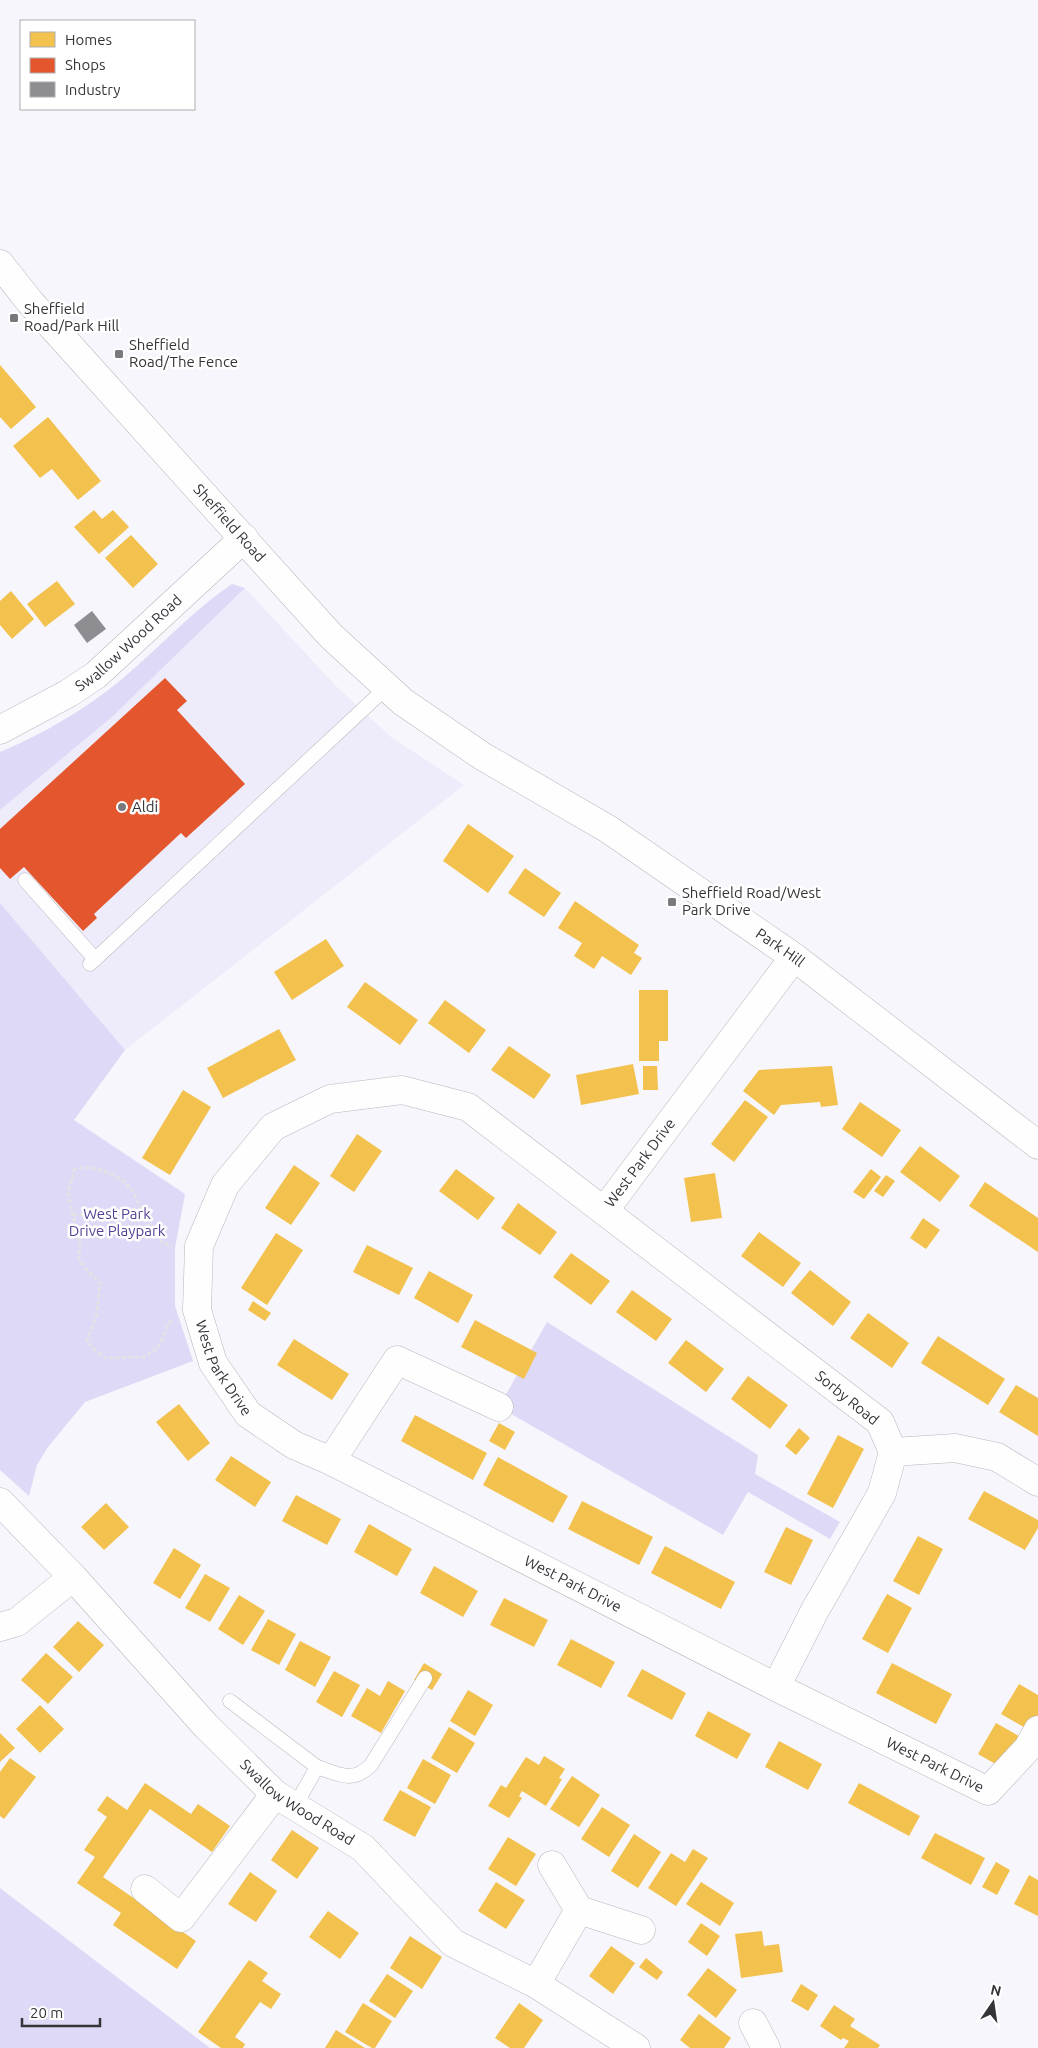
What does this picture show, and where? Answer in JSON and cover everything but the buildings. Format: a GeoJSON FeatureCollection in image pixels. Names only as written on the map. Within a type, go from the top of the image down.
{"type":"FeatureCollection","features":[{"type":"Feature","properties":{"kind":"street","name":"Sheffield Road"},"geometry":{"type":"LineString","coordinates":[[0,264],[30,302],[331,636],[403,702],[482,756]]}},
{"type":"Feature","properties":{"kind":"street","name":"Swallow Wood Road"},"geometry":{"type":"LineString","coordinates":[[0,730],[69,693],[96,675],[244,538]]}},
{"type":"Feature","properties":{"kind":"street","name":"Park Hill"},"geometry":{"type":"LineString","coordinates":[[482,756],[608,829],[794,957],[1037,1141]]}},
{"type":"Feature","properties":{"kind":"street","name":"West Park Drive"},"geometry":{"type":"LineString","coordinates":[[794,957],[604,1211],[468,1106],[402,1090],[330,1099],[273,1127],[225,1185],[199,1246],[197,1310],[213,1363],[248,1414],[294,1444],[331,1461],[776,1688],[988,1791],[1028,1748],[1038,1730]]}},
{"type":"Feature","properties":{"kind":"street","name":"Sorby Road"},"geometry":{"type":"LineString","coordinates":[[604,1211],[880,1422],[893,1452]]}},
{"type":"Feature","properties":{"kind":"street"},"geometry":{"type":"LineString","coordinates":[[331,1461],[397,1360],[499,1407]]}},
{"type":"Feature","properties":{"kind":"street"},"geometry":{"type":"LineString","coordinates":[[776,1688],[814,1612],[882,1492],[893,1452],[955,1448],[997,1457],[1038,1482]]}},
{"type":"Feature","properties":{"kind":"street","name":"Swallow Wood Road"},"geometry":{"type":"LineString","coordinates":[[0,1502],[73,1577],[206,1726],[285,1800],[363,1848],[453,1943],[536,1984],[636,2048]]}},
{"type":"Feature","properties":{"kind":"street"},"geometry":{"type":"LineString","coordinates":[[0,1627],[17,1622],[73,1577]]}},
{"type":"Feature","properties":{"kind":"street"},"geometry":{"type":"LineString","coordinates":[[145,1889],[181,1918],[285,1800]]}},
{"type":"Feature","properties":{"kind":"street"},"geometry":{"type":"LineString","coordinates":[[552,1866],[579,1910],[641,1930]]}},
{"type":"Feature","properties":{"kind":"street"},"geometry":{"type":"LineString","coordinates":[[536,1984],[579,1910]]}},
{"type":"Feature","properties":{"kind":"street"},"geometry":{"type":"LineString","coordinates":[[753,2022],[766,2048]]}},
{"type":"Feature","properties":{"kind":"lane"},"geometry":{"type":"LineString","coordinates":[[25,880],[92,962],[386,687]]}},
{"type":"Feature","properties":{"kind":"lane"},"geometry":{"type":"LineString","coordinates":[[230,1701],[317,1767],[352,1777],[362,1774],[371,1765],[425,1678]]}},
{"type":"Feature","properties":{"kind":"lane"},"geometry":{"type":"LineString","coordinates":[[285,1800],[317,1767]]}},
{"type":"Feature","properties":{"kind":"path"},"geometry":{"type":"LineString","coordinates":[[197,1301],[173,1318],[158,1347],[145,1357],[106,1358],[94,1349],[87,1341],[97,1314],[100,1284],[84,1267],[80,1258],[80,1244],[68,1193],[74,1170],[80,1167],[100,1170],[118,1178],[130,1188],[141,1213],[156,1236],[167,1245],[199,1257]]}},
{"type":"Feature","properties":{"kind":"path"},"geometry":{"type":"LineString","coordinates":[[73,1215],[141,1213]]}},
{"type":"Feature","properties":{"kind":"shaded area"},"geometry":{"type":"Polygon","coordinates":[[[245,588],[336,686],[391,737],[464,785],[125,1050],[0,903],[0,810],[112,717],[245,588]]]}},
{"type":"Feature","properties":{"kind":"green space"},"geometry":{"type":"Polygon","coordinates":[[[232,584],[245,588],[112,717],[0,810],[0,752],[48,729],[94,701],[136,667],[203,606],[232,584]]]}},
{"type":"Feature","properties":{"kind":"green space","name":"West Park Drive Playpark"},"geometry":{"type":"Polygon","coordinates":[[[0,903],[125,1050],[74,1120],[185,1194],[175,1248],[175,1306],[193,1361],[85,1402],[48,1447],[37,1465],[29,1496],[0,1470],[0,903]]]}},
{"type":"Feature","properties":{"kind":"green space"},"geometry":{"type":"Polygon","coordinates":[[[547,1322],[758,1455],[755,1474],[840,1522],[830,1539],[748,1492],[723,1535],[499,1407],[547,1322]]]}},
{"type":"Feature","properties":{"kind":"green space"},"geometry":{"type":"Polygon","coordinates":[[[0,1888],[210,2048],[0,2048],[0,1888]]]}},
{"type":"Feature","properties":{"kind":"place","name":"Sheffield Road/Park Hill"},"geometry":{"type":"Point","coordinates":[14,318]}},
{"type":"Feature","properties":{"kind":"place","name":"Sheffield Road/The Fence"},"geometry":{"type":"Point","coordinates":[119,354]}},
{"type":"Feature","properties":{"kind":"place","name":"Aldi"},"geometry":{"type":"Point","coordinates":[122,807]}},
{"type":"Feature","properties":{"kind":"place","name":"Sheffield Road/West Park Drive"},"geometry":{"type":"Point","coordinates":[672,902]}}]}
